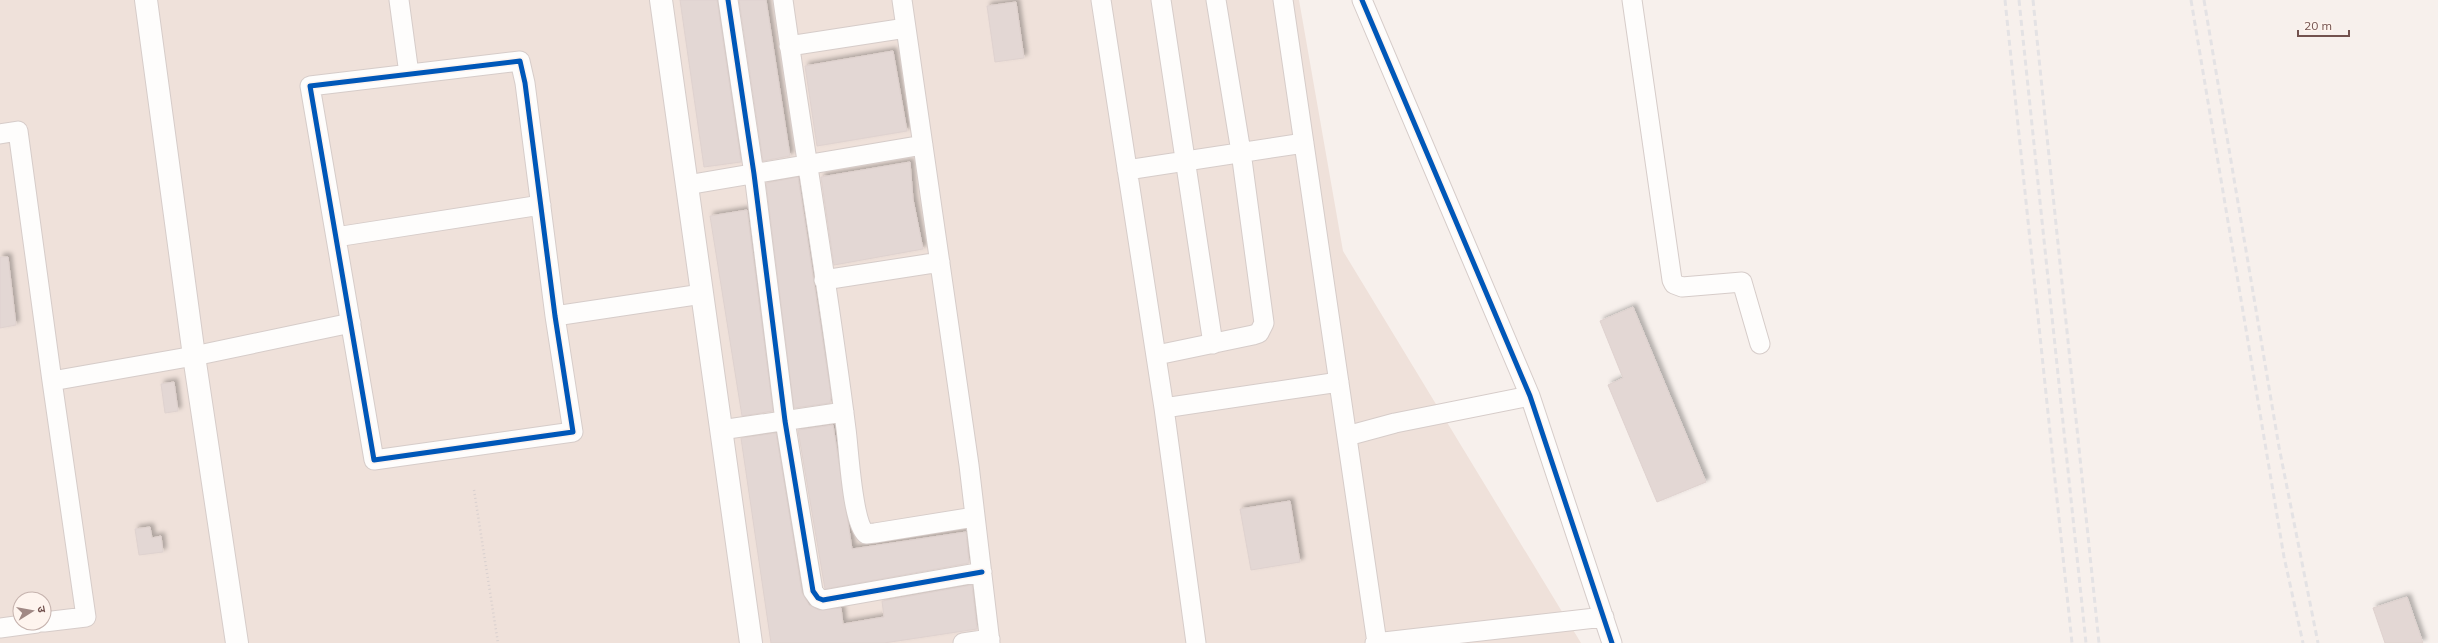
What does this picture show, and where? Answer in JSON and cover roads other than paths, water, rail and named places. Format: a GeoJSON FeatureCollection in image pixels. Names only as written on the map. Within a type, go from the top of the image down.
{"type":"FeatureCollection","features":[{"type":"Feature","properties":{"kind":"street"},"geometry":{"type":"LineString","coordinates":[[146,0],[194,356],[237,643]]}},
{"type":"Feature","properties":{"kind":"street"},"geometry":{"type":"LineString","coordinates":[[399,0],[409,74]]}},
{"type":"Feature","properties":{"kind":"street"},"geometry":{"type":"LineString","coordinates":[[662,0],[751,643]]}},
{"type":"Feature","properties":{"kind":"street"},"geometry":{"type":"LineString","coordinates":[[728,0],[754,174],[785,420],[811,583],[818,598],[828,600],[982,572]]}},
{"type":"Feature","properties":{"kind":"street"},"geometry":{"type":"LineString","coordinates":[[783,0],[844,412],[858,520],[861,529],[866,534],[974,517]]}},
{"type":"Feature","properties":{"kind":"street"},"geometry":{"type":"LineString","coordinates":[[902,0],[969,465],[990,641],[963,643]]}},
{"type":"Feature","properties":{"kind":"street"},"geometry":{"type":"LineString","coordinates":[[1101,0],[1157,355],[1196,643]]}},
{"type":"Feature","properties":{"kind":"street"},"geometry":{"type":"LineString","coordinates":[[1161,0],[1213,344]]}},
{"type":"Feature","properties":{"kind":"street"},"geometry":{"type":"LineString","coordinates":[[1157,355],[1259,333],[1264,323],[1241,152],[1216,0]]}},
{"type":"Feature","properties":{"kind":"street"},"geometry":{"type":"LineString","coordinates":[[1283,0],[1376,643],[1604,617]]}},
{"type":"Feature","properties":{"kind":"street"},"geometry":{"type":"LineString","coordinates":[[1362,0],[1497,313],[1530,396],[1612,643]]}},
{"type":"Feature","properties":{"kind":"street"},"geometry":{"type":"LineString","coordinates":[[1632,0],[1672,280],[1674,284],[1682,287],[1742,282],[1760,344]]}},
{"type":"Feature","properties":{"kind":"street"},"geometry":{"type":"LineString","coordinates":[[790,46],[906,28]]}},
{"type":"Feature","properties":{"kind":"street"},"geometry":{"type":"LineString","coordinates":[[520,61],[525,83],[555,316],[573,432],[374,460],[310,86],[409,74],[520,61]]}},
{"type":"Feature","properties":{"kind":"street"},"geometry":{"type":"LineString","coordinates":[[0,134],[18,131],[86,616],[52,621]]}},
{"type":"Feature","properties":{"kind":"street"},"geometry":{"type":"LineString","coordinates":[[1127,170],[1184,160],[1304,143]]}},
{"type":"Feature","properties":{"kind":"street"},"geometry":{"type":"LineString","coordinates":[[687,185],[923,145]]}},
{"type":"Feature","properties":{"kind":"street"},"geometry":{"type":"LineString","coordinates":[[336,237],[541,205]]}},
{"type":"Feature","properties":{"kind":"street"},"geometry":{"type":"LineString","coordinates":[[824,280],[940,262]]}},
{"type":"Feature","properties":{"kind":"street"},"geometry":{"type":"LineString","coordinates":[[555,316],[702,294]]}},
{"type":"Feature","properties":{"kind":"street"},"geometry":{"type":"LineString","coordinates":[[52,381],[194,356],[350,323]]}},
{"type":"Feature","properties":{"kind":"street"},"geometry":{"type":"LineString","coordinates":[[1164,408],[1339,382]]}},
{"type":"Feature","properties":{"kind":"street"},"geometry":{"type":"LineString","coordinates":[[1347,436],[1396,424],[1530,396]]}},
{"type":"Feature","properties":{"kind":"street"},"geometry":{"type":"LineString","coordinates":[[721,430],[844,412]]}},
{"type":"Feature","properties":{"kind":"street"},"geometry":{"type":"LineString","coordinates":[[0,628],[12,626]]}},
{"type":"Feature","properties":{"kind":"railway"},"geometry":{"type":"LineString","coordinates":[[2005,0],[2072,643]]}},
{"type":"Feature","properties":{"kind":"railway"},"geometry":{"type":"LineString","coordinates":[[2019,0],[2086,643]]}},
{"type":"Feature","properties":{"kind":"railway"},"geometry":{"type":"LineString","coordinates":[[2033,0],[2099,643]]}},
{"type":"Feature","properties":{"kind":"railway"},"geometry":{"type":"LineString","coordinates":[[2191,0],[2284,557],[2303,643]]}},
{"type":"Feature","properties":{"kind":"railway"},"geometry":{"type":"LineString","coordinates":[[2204,0],[2279,447],[2318,643]]}}]}
